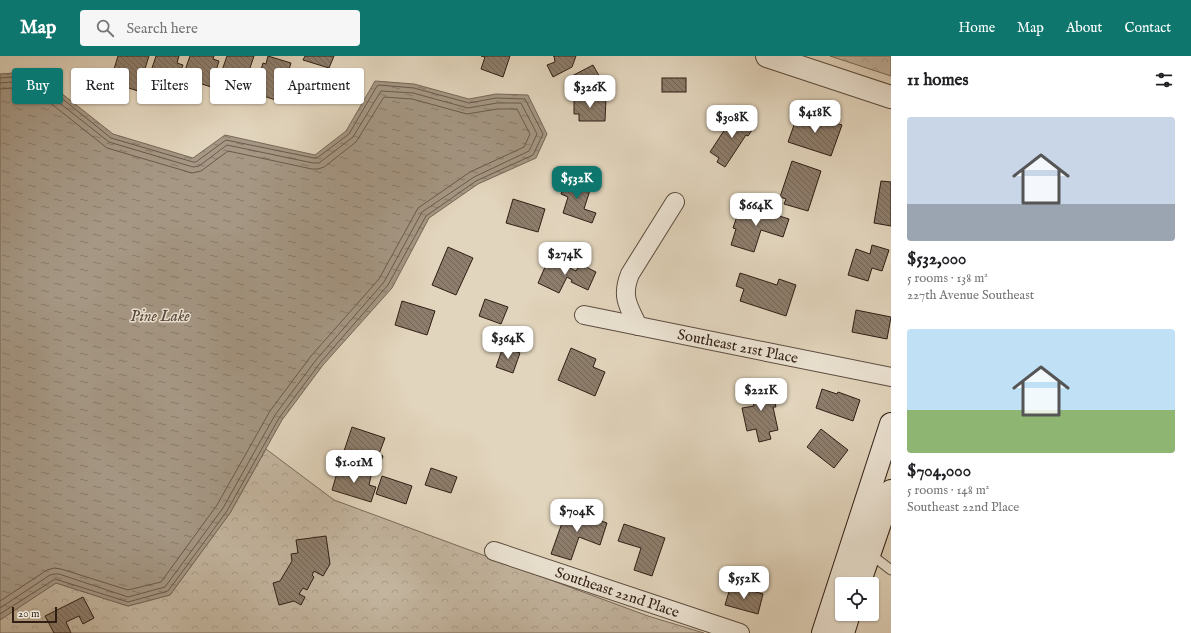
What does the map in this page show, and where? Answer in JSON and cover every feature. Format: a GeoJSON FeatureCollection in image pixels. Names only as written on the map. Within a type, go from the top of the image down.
{"type":"FeatureCollection","features":[{"type":"Feature","properties":{"kind":"main road"},"geometry":{"type":"LineString","coordinates":[[767,56],[891,97]]}},
{"type":"Feature","properties":{"kind":"main road"},"geometry":{"type":"LineString","coordinates":[[823,633],[891,424]]}},
{"type":"Feature","properties":{"kind":"main road"},"geometry":{"type":"LineString","coordinates":[[869,553],[868,533],[875,504],[879,462]]}},
{"type":"Feature","properties":{"kind":"main road"},"geometry":{"type":"LineString","coordinates":[[861,577],[891,491]]}},
{"type":"Feature","properties":{"kind":"main road"},"geometry":{"type":"LineString","coordinates":[[843,633],[847,621]]}},
{"type":"Feature","properties":{"kind":"street"},"geometry":{"type":"LineString","coordinates":[[638,326],[629,308],[625,294],[626,285],[630,274],[675,202]]}},
{"type":"Feature","properties":{"kind":"street","name":"Southeast 21st Place"},"geometry":{"type":"LineString","coordinates":[[584,316],[891,377]]}},
{"type":"Feature","properties":{"kind":"street","name":"Southeast 22nd Place"},"geometry":{"type":"LineString","coordinates":[[494,551],[740,633]]}},
{"type":"Feature","properties":{"kind":"lane"},"geometry":{"type":"LineString","coordinates":[[869,553],[891,570]]}},
{"type":"Feature","properties":{"kind":"green space"},"geometry":{"type":"Polygon","coordinates":[[[830,56],[891,56],[891,76],[830,56]]]}},
{"type":"Feature","properties":{"kind":"green space"},"geometry":{"type":"Polygon","coordinates":[[[266,449],[334,500],[648,616],[704,633],[0,633],[0,620],[3,617],[56,583],[128,606],[170,595],[230,513],[266,449]]]}},
{"type":"Feature","properties":{"kind":"water","name":"Pine Lake"},"geometry":{"type":"Polygon","coordinates":[[[12,73],[12,104],[63,104],[63,95],[71,101],[71,104],[75,104],[113,134],[193,158],[225,135],[315,155],[346,131],[362,104],[364,104],[364,100],[375,81],[414,84],[469,99],[496,94],[528,95],[547,134],[536,158],[478,184],[429,218],[392,288],[323,365],[282,420],[230,513],[170,595],[128,606],[56,583],[0,620],[0,74],[12,73]]]}},
{"type":"Feature","properties":{"kind":"building"},"geometry":{"type":"Polygon","coordinates":[[[118,56],[149,56],[145,68],[137,68],[137,91],[129,88],[129,68],[114,68],[118,56]]]}},
{"type":"Feature","properties":{"kind":"building"},"geometry":{"type":"Polygon","coordinates":[[[156,56],[179,56],[177,63],[183,65],[182,68],[152,68],[156,56]]]}},
{"type":"Feature","properties":{"kind":"building"},"geometry":{"type":"Polygon","coordinates":[[[190,56],[214,56],[213,59],[219,61],[217,68],[210,68],[210,87],[202,84],[202,68],[186,68],[190,56]]]}},
{"type":"Feature","properties":{"kind":"building"},"geometry":{"type":"Polygon","coordinates":[[[227,56],[254,56],[250,68],[223,68],[227,56]]]}},
{"type":"Feature","properties":{"kind":"building"},"geometry":{"type":"Polygon","coordinates":[[[268,56],[291,63],[289,68],[274,68],[274,99],[266,97],[266,68],[262,68],[263,63],[266,64],[268,56]]]}},
{"type":"Feature","properties":{"kind":"building"},"geometry":{"type":"Polygon","coordinates":[[[305,56],[334,56],[329,68],[303,60],[305,56]]]}},
{"type":"Feature","properties":{"kind":"building"},"geometry":{"type":"Polygon","coordinates":[[[481,56],[510,56],[503,77],[481,69],[485,57],[481,56]]]}},
{"type":"Feature","properties":{"kind":"building"},"geometry":{"type":"Polygon","coordinates":[[[554,56],[576,56],[572,67],[553,77],[547,65],[555,62],[554,56]]]}},
{"type":"Feature","properties":{"kind":"building"},"geometry":{"type":"Polygon","coordinates":[[[593,65],[602,81],[585,91],[583,88],[576,92],[568,78],[593,65]]]}},
{"type":"Feature","properties":{"kind":"building"},"geometry":{"type":"Polygon","coordinates":[[[662,78],[686,78],[686,92],[662,92],[662,78]]]}},
{"type":"Feature","properties":{"kind":"building"},"geometry":{"type":"Polygon","coordinates":[[[574,97],[606,98],[605,121],[579,121],[579,114],[574,114],[574,97]]]}},
{"type":"Feature","properties":{"kind":"building"},"geometry":{"type":"Polygon","coordinates":[[[799,111],[842,125],[831,156],[788,142],[799,111]]]}},
{"type":"Feature","properties":{"kind":"building"},"geometry":{"type":"Polygon","coordinates":[[[739,113],[756,124],[748,136],[746,135],[725,167],[717,162],[719,158],[710,152],[729,123],[732,124],[739,113]]]}},
{"type":"Feature","properties":{"kind":"building"},"geometry":{"type":"Polygon","coordinates":[[[792,161],[821,171],[808,211],[784,204],[786,199],[780,197],[792,161]]]}},
{"type":"Feature","properties":{"kind":"building"},"geometry":{"type":"Polygon","coordinates":[[[566,178],[591,187],[584,209],[596,213],[592,223],[563,213],[568,197],[561,194],[566,178]]]}},
{"type":"Feature","properties":{"kind":"building"},"geometry":{"type":"Polygon","coordinates":[[[881,181],[891,182],[891,226],[874,223],[881,181]]]}},
{"type":"Feature","properties":{"kind":"building"},"geometry":{"type":"Polygon","coordinates":[[[513,199],[545,209],[538,232],[506,223],[513,199]]]}},
{"type":"Feature","properties":{"kind":"building"},"geometry":{"type":"Polygon","coordinates":[[[741,204],[789,219],[783,237],[761,230],[754,252],[731,245],[736,229],[733,228],[741,204]]]}},
{"type":"Feature","properties":{"kind":"building"},"geometry":{"type":"Polygon","coordinates":[[[872,245],[889,250],[882,271],[872,268],[868,281],[848,275],[856,249],[870,254],[872,245]]]}},
{"type":"Feature","properties":{"kind":"building"},"geometry":{"type":"Polygon","coordinates":[[[448,247],[473,258],[456,295],[432,285],[448,247]]]}},
{"type":"Feature","properties":{"kind":"building"},"geometry":{"type":"Polygon","coordinates":[[[549,258],[576,271],[580,264],[596,272],[588,290],[571,282],[572,280],[567,277],[559,293],[538,283],[549,258]]]}},
{"type":"Feature","properties":{"kind":"building"},"geometry":{"type":"Polygon","coordinates":[[[740,273],[777,285],[779,279],[796,285],[786,316],[740,301],[744,289],[736,286],[740,273]]]}},
{"type":"Feature","properties":{"kind":"building"},"geometry":{"type":"Polygon","coordinates":[[[485,299],[508,307],[501,324],[479,316],[485,299]]]}},
{"type":"Feature","properties":{"kind":"building"},"geometry":{"type":"Polygon","coordinates":[[[402,301],[435,311],[427,335],[395,325],[402,301]]]}},
{"type":"Feature","properties":{"kind":"building"},"geometry":{"type":"Polygon","coordinates":[[[856,310],[891,317],[887,339],[852,332],[856,310]]]}},
{"type":"Feature","properties":{"kind":"building"},"geometry":{"type":"Polygon","coordinates":[[[503,347],[520,353],[513,373],[496,367],[503,347]]]}},
{"type":"Feature","properties":{"kind":"building"},"geometry":{"type":"Polygon","coordinates":[[[571,348],[596,359],[593,367],[605,372],[595,396],[558,380],[571,348]]]}},
{"type":"Feature","properties":{"kind":"building"},"geometry":{"type":"Polygon","coordinates":[[[770,383],[776,407],[773,407],[778,430],[769,432],[771,439],[759,442],[756,429],[747,431],[742,408],[754,406],[750,387],[770,383]]]}},
{"type":"Feature","properties":{"kind":"building"},"geometry":{"type":"Polygon","coordinates":[[[822,389],[837,394],[838,392],[860,400],[853,421],[816,408],[822,389]]]}},
{"type":"Feature","properties":{"kind":"building"},"geometry":{"type":"Polygon","coordinates":[[[352,427],[385,438],[379,454],[383,456],[378,469],[342,457],[352,427]]]}},
{"type":"Feature","properties":{"kind":"building"},"geometry":{"type":"Polygon","coordinates":[[[821,429],[848,450],[834,468],[807,447],[821,429]]]}},
{"type":"Feature","properties":{"kind":"building"},"geometry":{"type":"Polygon","coordinates":[[[339,466],[371,476],[369,485],[376,487],[371,502],[332,490],[339,466]]]}},
{"type":"Feature","properties":{"kind":"building"},"geometry":{"type":"Polygon","coordinates":[[[431,468],[457,477],[451,493],[425,485],[431,468]]]}},
{"type":"Feature","properties":{"kind":"building"},"geometry":{"type":"Polygon","coordinates":[[[382,476],[412,486],[406,504],[376,494],[382,476]]]}},
{"type":"Feature","properties":{"kind":"building"},"geometry":{"type":"Polygon","coordinates":[[[567,509],[607,523],[600,545],[579,537],[571,560],[551,554],[567,509]]]}},
{"type":"Feature","properties":{"kind":"building"},"geometry":{"type":"Polygon","coordinates":[[[624,524],[665,538],[652,576],[634,570],[641,548],[618,541],[624,524]]]}},
{"type":"Feature","properties":{"kind":"building"},"geometry":{"type":"Polygon","coordinates":[[[326,536],[330,564],[323,576],[314,571],[312,575],[314,577],[307,590],[303,588],[299,594],[305,597],[301,605],[294,601],[279,605],[273,583],[280,581],[292,561],[291,554],[298,553],[296,540],[326,536]]]}},
{"type":"Feature","properties":{"kind":"building"},"geometry":{"type":"Polygon","coordinates":[[[731,585],[763,594],[758,614],[725,605],[731,585]]]}},
{"type":"Feature","properties":{"kind":"building"},"geometry":{"type":"Polygon","coordinates":[[[83,597],[94,618],[83,624],[79,616],[66,622],[71,633],[54,633],[45,616],[83,597]]]}}]}
